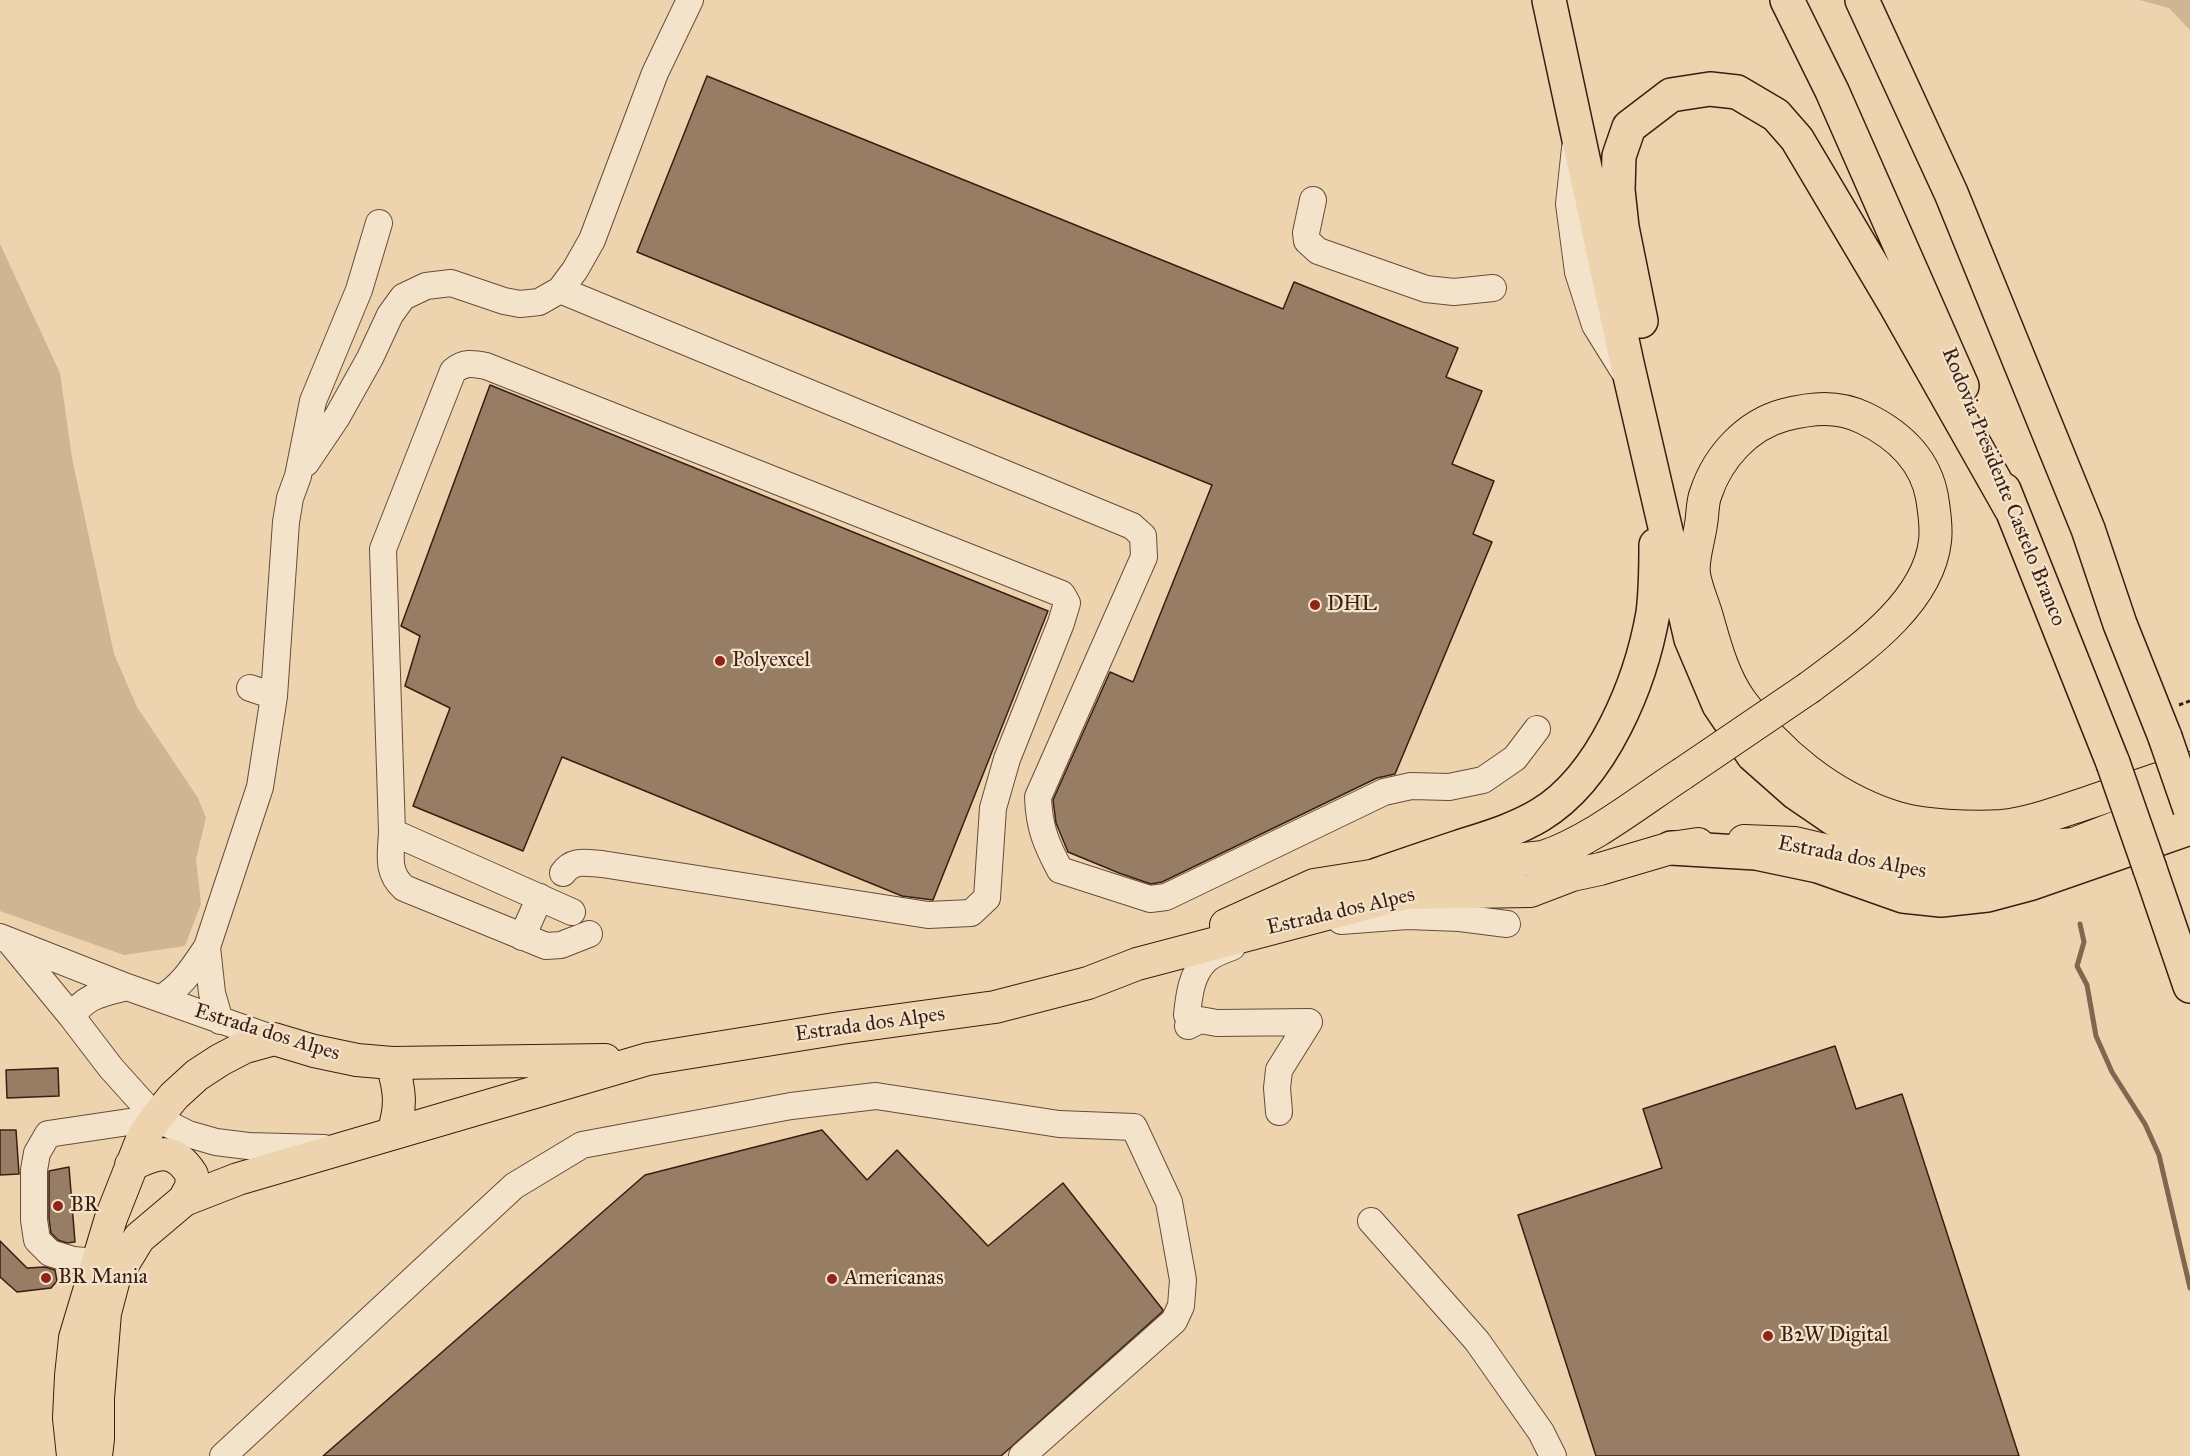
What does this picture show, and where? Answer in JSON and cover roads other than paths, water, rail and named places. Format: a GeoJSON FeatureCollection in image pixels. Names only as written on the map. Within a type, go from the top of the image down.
{"type":"FeatureCollection","features":[{"type":"Feature","properties":{"kind":"highway"},"geometry":{"type":"LineString","coordinates":[[1549,0],[1633,388],[1691,639],[1719,705],[1753,754],[1796,793],[1844,823],[1872,837],[1911,849],[1941,852],[2070,845]]}},
{"type":"Feature","properties":{"kind":"highway","name":"Rodovia Presidente Castelo Branco"},"geometry":{"type":"LineString","coordinates":[[1788,0],[1832,91],[1925,299],[2011,509],[2114,763],[2190,986]]}},
{"type":"Feature","properties":{"kind":"highway"},"geometry":{"type":"LineString","coordinates":[[1862,0],[1951,193],[2088,530],[2120,624],[2165,737],[2190,809]]}},
{"type":"Feature","properties":{"kind":"highway"},"geometry":{"type":"LineString","coordinates":[[1693,572],[1622,227],[1618,190],[1619,156],[1629,127],[1671,95],[1689,91],[1710,89],[1737,92],[1776,115],[1797,140],[1895,304],[2011,509]]}},
{"type":"Feature","properties":{"kind":"highway"},"geometry":{"type":"LineString","coordinates":[[1377,875],[1491,837],[1540,815],[1567,793],[1590,766],[1609,736],[1632,688],[1644,653],[1651,622],[1656,577],[1654,474]]}},
{"type":"Feature","properties":{"kind":"highway"},"geometry":{"type":"LineString","coordinates":[[1671,848],[1756,853],[1818,866],[1903,896],[1941,900],[1986,895],[2032,883],[2190,828]]}},
{"type":"Feature","properties":{"kind":"main road"},"geometry":{"type":"LineString","coordinates":[[1137,964],[1314,885],[1377,875],[1521,861],[1552,854],[1580,841],[1682,774],[1810,687],[1850,658],[1884,628],[1918,586],[1930,565],[1935,541],[1935,515],[1929,483],[1919,463],[1896,436],[1861,417],[1834,408],[1806,409],[1773,418],[1746,433],[1722,460],[1705,494],[1693,572],[1717,652],[1739,698],[1771,737],[1804,768],[1838,793],[1896,818],[1952,826],[2002,826],[2042,818],[2190,768]]}},
{"type":"Feature","properties":{"kind":"main road","name":"Estrada dos Alpes"},"geometry":{"type":"LineString","coordinates":[[96,1456],[105,1313],[114,1279],[140,1238],[184,1200],[238,1179],[648,1059],[841,1028],[995,1007],[1088,983],[1137,964],[1406,893],[1530,891],[1572,874],[1600,869],[1671,848],[1713,842],[1754,840],[1795,843],[1909,870],[1943,875],[1985,872],[2027,862],[2190,799]]}},
{"type":"Feature","properties":{"kind":"main road","name":"Estrada dos Alpes"},"geometry":{"type":"LineString","coordinates":[[274,1039],[357,1060],[392,1063],[648,1059]]}},
{"type":"Feature","properties":{"kind":"main road"},"geometry":{"type":"LineString","coordinates":[[73,1456],[69,1418],[70,1376],[75,1338],[111,1218],[143,1137],[174,1096],[204,1070],[244,1047],[274,1039]]}},
{"type":"Feature","properties":{"kind":"main road"},"geometry":{"type":"LineString","coordinates":[[392,1063],[398,1085],[399,1113],[393,1133]]}},
{"type":"Feature","properties":{"kind":"main road"},"geometry":{"type":"LineString","coordinates":[[131,1165],[152,1155],[177,1156],[185,1163],[192,1175],[191,1187],[184,1200]]}},
{"type":"Feature","properties":{"kind":"street"},"geometry":{"type":"LineString","coordinates":[[298,476],[337,417],[370,358],[390,315],[403,297],[426,286],[451,283],[520,304],[539,302],[560,291],[592,240],[655,73],[690,0]]}},
{"type":"Feature","properties":{"kind":"street"},"geometry":{"type":"LineString","coordinates":[[1313,200],[1306,233],[1307,241],[1318,251],[1426,289],[1454,292],[1492,288]]}},
{"type":"Feature","properties":{"kind":"street"},"geometry":{"type":"LineString","coordinates":[[160,999],[177,987],[207,947],[260,787],[274,696],[286,522],[290,498],[298,476],[314,401],[359,290],[379,223]]}},
{"type":"Feature","properties":{"kind":"street"},"geometry":{"type":"LineString","coordinates":[[560,291],[1132,526],[1143,536],[1144,557],[1038,797],[1039,816],[1045,842],[1060,870],[1150,899],[1166,897],[1384,792],[1411,786],[1449,787],[1483,780],[1515,758],[1537,729]]}},
{"type":"Feature","properties":{"kind":"street"},"geometry":{"type":"LineString","coordinates":[[563,873],[568,865],[578,862],[602,864],[928,915],[971,913],[987,898],[993,808],[1007,759],[1061,623],[1066,603],[1062,594],[486,366],[471,363],[460,365],[453,371],[383,549],[392,832],[390,868],[395,880],[404,888],[546,946],[553,947],[590,934]]}},
{"type":"Feature","properties":{"kind":"street"},"geometry":{"type":"LineString","coordinates":[[250,688],[274,696]]}},
{"type":"Feature","properties":{"kind":"street"},"geometry":{"type":"LineString","coordinates":[[392,832],[572,912]]}},
{"type":"Feature","properties":{"kind":"street"},"geometry":{"type":"LineString","coordinates":[[1406,893],[1447,908],[1460,918]]}},
{"type":"Feature","properties":{"kind":"street"},"geometry":{"type":"LineString","coordinates":[[522,937],[540,897]]}},
{"type":"Feature","properties":{"kind":"street"},"geometry":{"type":"LineString","coordinates":[[1279,1112],[1277,1088],[1279,1070],[1309,1022],[1187,1021],[1190,991],[1197,971],[1207,958],[1233,946],[1280,931],[1325,923],[1407,916],[1460,918],[1507,924]]}},
{"type":"Feature","properties":{"kind":"street","name":"Estrada dos Alpes"},"geometry":{"type":"LineString","coordinates":[[4,938],[127,987],[274,1039]]}},
{"type":"Feature","properties":{"kind":"street","name":"Estrada dos Alpes"},"geometry":{"type":"LineString","coordinates":[[4,938],[72,1017],[111,1068],[156,1118]]}},
{"type":"Feature","properties":{"kind":"street"},"geometry":{"type":"LineString","coordinates":[[207,947],[212,993],[220,1021]]}},
{"type":"Feature","properties":{"kind":"street"},"geometry":{"type":"LineString","coordinates":[[72,1017],[78,1007],[95,995],[127,987]]}},
{"type":"Feature","properties":{"kind":"street"},"geometry":{"type":"LineString","coordinates":[[223,1456],[514,1186],[582,1145],[791,1106],[876,1096],[1059,1124],[1134,1127],[1169,1202],[1184,1280],[1181,1306],[1174,1322],[1022,1456]]}},
{"type":"Feature","properties":{"kind":"street"},"geometry":{"type":"LineString","coordinates":[[98,1262],[73,1260],[50,1252],[38,1240],[33,1191],[34,1170],[38,1153],[48,1134],[156,1118],[188,1134],[216,1142],[280,1148],[342,1147]]}},
{"type":"Feature","properties":{"kind":"street"},"geometry":{"type":"LineString","coordinates":[[1371,1221],[1477,1341],[1541,1432],[1553,1456]]}},
{"type":"Feature","properties":{"kind":"waterway"},"geometry":{"type":"LineString","coordinates":[[2080,924],[2084,942],[2077,966],[2087,985],[2096,1036],[2112,1072],[2145,1124],[2159,1155],[2190,1288]]}},
{"type":"Feature","properties":{"kind":"place","name":"DHL"},"geometry":{"type":"Point","coordinates":[1315,605]}},
{"type":"Feature","properties":{"kind":"place","name":"Polyexcel"},"geometry":{"type":"Point","coordinates":[720,661]}},
{"type":"Feature","properties":{"kind":"place","name":"BR"},"geometry":{"type":"Point","coordinates":[58,1206]}},
{"type":"Feature","properties":{"kind":"place","name":"BR Mania"},"geometry":{"type":"Point","coordinates":[46,1278]}},
{"type":"Feature","properties":{"kind":"place","name":"Americanas"},"geometry":{"type":"Point","coordinates":[832,1279]}},
{"type":"Feature","properties":{"kind":"place","name":"B2W Digital"},"geometry":{"type":"Point","coordinates":[1768,1336]}}]}
